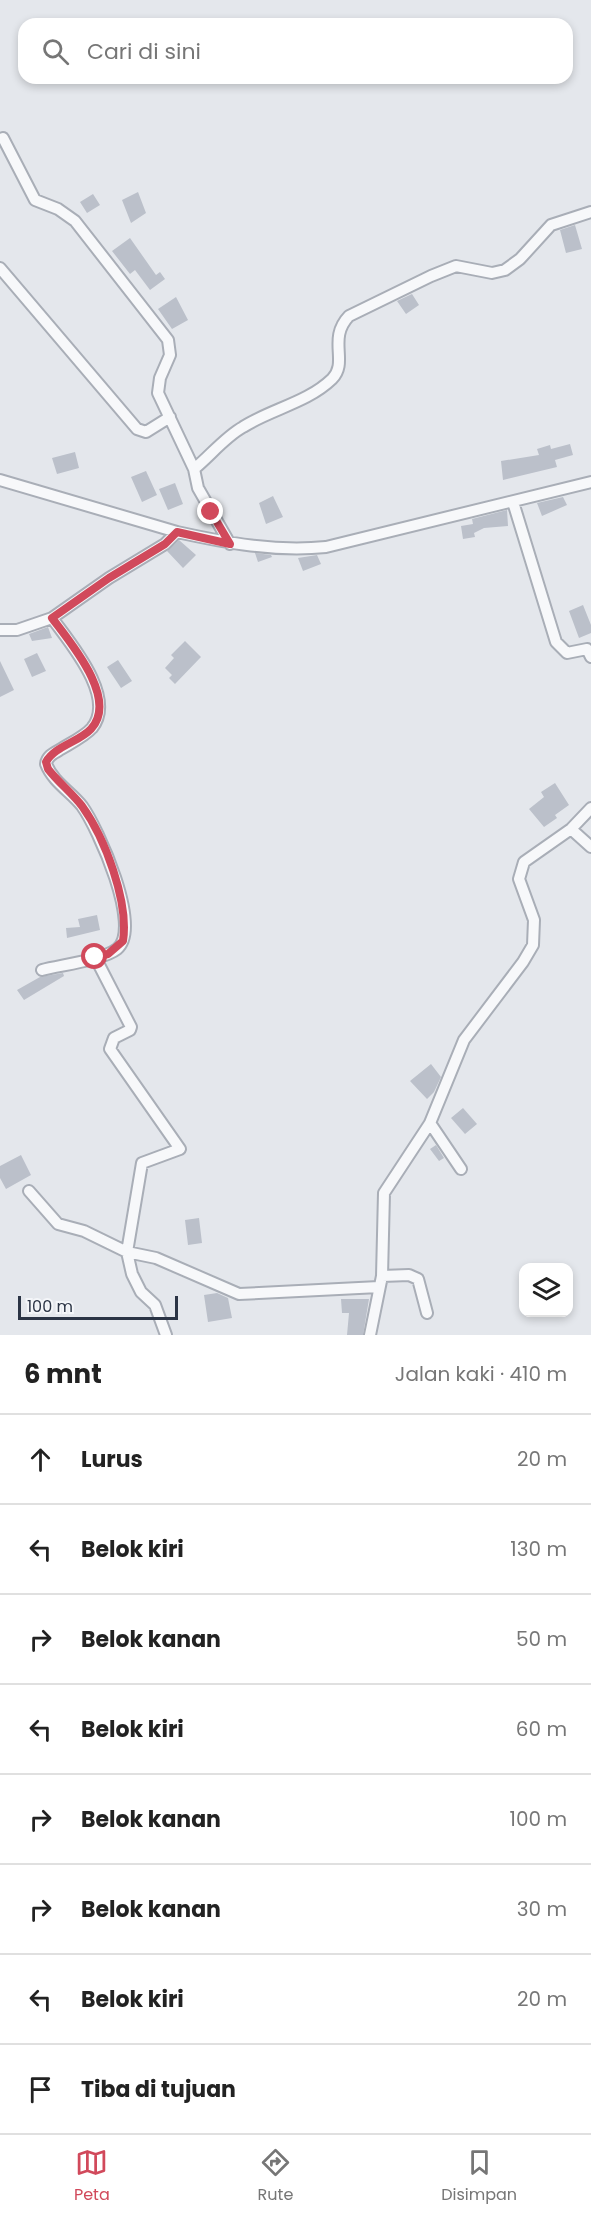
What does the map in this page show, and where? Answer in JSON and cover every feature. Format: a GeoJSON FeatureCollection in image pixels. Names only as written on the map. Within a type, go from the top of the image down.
{"type":"FeatureCollection","features":[{"type":"Feature","properties":{"kind":"street"},"geometry":{"type":"LineString","coordinates":[[3,138],[36,201],[58,209],[75,221],[168,340],[170,355],[160,378],[158,393],[194,469],[198,488],[230,544]]}},
{"type":"Feature","properties":{"kind":"street"},"geometry":{"type":"LineString","coordinates":[[194,469],[242,427],[295,403],[332,379],[339,369],[338,334],[341,325],[349,316],[456,266],[492,273],[505,270],[520,260],[551,225],[591,212]]}},
{"type":"Feature","properties":{"kind":"street"},"geometry":{"type":"LineString","coordinates":[[0,268],[137,429],[146,432],[170,417]]}},
{"type":"Feature","properties":{"kind":"street"},"geometry":{"type":"LineString","coordinates":[[0,480],[177,532],[230,544],[285,549],[326,547],[591,482]]}},
{"type":"Feature","properties":{"kind":"street"},"geometry":{"type":"LineString","coordinates":[[513,502],[558,646],[567,653],[587,649],[591,657]]}},
{"type":"Feature","properties":{"kind":"street"},"geometry":{"type":"LineString","coordinates":[[0,630],[17,630],[52,618],[109,578],[165,544],[177,532]]}},
{"type":"Feature","properties":{"kind":"street"},"geometry":{"type":"LineString","coordinates":[[42,970],[108,954],[123,941],[123,914],[115,877],[92,823],[81,805],[48,769],[46,762],[51,755],[91,729],[99,715],[99,703],[93,680],[83,660],[52,618]]}},
{"type":"Feature","properties":{"kind":"street"},"geometry":{"type":"LineString","coordinates":[[370,1335],[381,1282],[384,1193],[430,1123],[464,1040],[524,962],[533,945],[534,920],[519,879],[520,870],[533,855],[571,829],[591,808]]}},
{"type":"Feature","properties":{"kind":"street"},"geometry":{"type":"LineString","coordinates":[[571,829],[591,847]]}},
{"type":"Feature","properties":{"kind":"street"},"geometry":{"type":"LineString","coordinates":[[95,957],[131,1027],[130,1030],[114,1038],[110,1049],[180,1149],[142,1163],[127,1252],[132,1274],[141,1292],[155,1305],[166,1335]]}},
{"type":"Feature","properties":{"kind":"street"},"geometry":{"type":"LineString","coordinates":[[430,1123],[461,1169]]}},
{"type":"Feature","properties":{"kind":"street"},"geometry":{"type":"LineString","coordinates":[[29,1191],[58,1224],[84,1231],[127,1252],[156,1258],[239,1294],[381,1282],[409,1275],[418,1279],[427,1313]]}},
{"type":"Feature","properties":{"kind":"building"},"geometry":{"type":"Polygon","coordinates":[[[138,192],[146,213],[131,223],[122,200],[138,192]]]}},
{"type":"Feature","properties":{"kind":"building"},"geometry":{"type":"Polygon","coordinates":[[[93,194],[100,205],[87,213],[80,202],[93,194]]]}},
{"type":"Feature","properties":{"kind":"building"},"geometry":{"type":"Polygon","coordinates":[[[575,225],[582,249],[566,253],[560,230],[575,225]]]}},
{"type":"Feature","properties":{"kind":"building"},"geometry":{"type":"Polygon","coordinates":[[[130,238],[156,275],[160,272],[165,279],[150,290],[135,270],[130,274],[112,251],[130,238]]]}},
{"type":"Feature","properties":{"kind":"building"},"geometry":{"type":"Polygon","coordinates":[[[412,294],[419,305],[406,314],[397,301],[412,294]]]}},
{"type":"Feature","properties":{"kind":"building"},"geometry":{"type":"Polygon","coordinates":[[[176,297],[188,320],[172,329],[158,309],[176,297]]]}},
{"type":"Feature","properties":{"kind":"building"},"geometry":{"type":"Polygon","coordinates":[[[570,444],[573,455],[555,460],[557,467],[503,480],[501,461],[539,455],[537,449],[550,445],[551,449],[570,444]]]}},
{"type":"Feature","properties":{"kind":"building"},"geometry":{"type":"Polygon","coordinates":[[[75,452],[79,468],[57,474],[52,458],[75,452]]]}},
{"type":"Feature","properties":{"kind":"building"},"geometry":{"type":"Polygon","coordinates":[[[146,471],[157,495],[142,502],[131,477],[146,471]]]}},
{"type":"Feature","properties":{"kind":"building"},"geometry":{"type":"Polygon","coordinates":[[[175,483],[183,504],[168,510],[159,489],[175,483]]]}},
{"type":"Feature","properties":{"kind":"building"},"geometry":{"type":"Polygon","coordinates":[[[273,496],[283,517],[266,524],[259,503],[273,496]]]}},
{"type":"Feature","properties":{"kind":"building"},"geometry":{"type":"Polygon","coordinates":[[[563,497],[567,505],[542,516],[537,503],[563,497]]]}},
{"type":"Feature","properties":{"kind":"building"},"geometry":{"type":"Polygon","coordinates":[[[507,510],[508,526],[484,528],[474,533],[475,537],[463,539],[461,526],[473,524],[472,519],[507,510]]]}},
{"type":"Feature","properties":{"kind":"building"},"geometry":{"type":"Polygon","coordinates":[[[179,540],[196,555],[183,568],[167,551],[179,540]]]}},
{"type":"Feature","properties":{"kind":"building"},"geometry":{"type":"Polygon","coordinates":[[[255,553],[271,555],[272,557],[258,562],[255,553]]]}},
{"type":"Feature","properties":{"kind":"building"},"geometry":{"type":"Polygon","coordinates":[[[317,555],[321,564],[303,571],[298,558],[317,555]]]}},
{"type":"Feature","properties":{"kind":"building"},"geometry":{"type":"Polygon","coordinates":[[[583,605],[591,625],[591,633],[579,638],[569,611],[583,605]]]}},
{"type":"Feature","properties":{"kind":"building"},"geometry":{"type":"Polygon","coordinates":[[[48,627],[52,638],[32,641],[29,634],[48,627]]]}},
{"type":"Feature","properties":{"kind":"building"},"geometry":{"type":"Polygon","coordinates":[[[185,641],[201,657],[175,684],[169,678],[172,675],[165,668],[174,658],[171,655],[185,641]]]}},
{"type":"Feature","properties":{"kind":"building"},"geometry":{"type":"Polygon","coordinates":[[[37,653],[46,671],[32,677],[24,659],[37,653]]]}},
{"type":"Feature","properties":{"kind":"building"},"geometry":{"type":"Polygon","coordinates":[[[118,660],[132,681],[121,688],[107,667],[118,660]]]}},
{"type":"Feature","properties":{"kind":"building"},"geometry":{"type":"Polygon","coordinates":[[[0,661],[14,690],[0,697],[0,661]]]}},
{"type":"Feature","properties":{"kind":"building"},"geometry":{"type":"Polygon","coordinates":[[[555,783],[569,805],[555,815],[557,818],[544,827],[529,809],[544,797],[541,792],[555,783]]]}},
{"type":"Feature","properties":{"kind":"building"},"geometry":{"type":"Polygon","coordinates":[[[97,915],[100,930],[67,938],[66,928],[80,927],[78,919],[97,915]]]}},
{"type":"Feature","properties":{"kind":"building"},"geometry":{"type":"Polygon","coordinates":[[[63,973],[64,976],[24,1000],[17,990],[40,977],[63,973]]]}},
{"type":"Feature","properties":{"kind":"building"},"geometry":{"type":"Polygon","coordinates":[[[431,1064],[441,1077],[434,1092],[427,1099],[410,1081],[431,1064]]]}},
{"type":"Feature","properties":{"kind":"building"},"geometry":{"type":"Polygon","coordinates":[[[463,1108],[477,1124],[465,1134],[451,1118],[463,1108]]]}},
{"type":"Feature","properties":{"kind":"building"},"geometry":{"type":"Polygon","coordinates":[[[436,1145],[444,1158],[439,1161],[430,1149],[436,1145]]]}},
{"type":"Feature","properties":{"kind":"building"},"geometry":{"type":"Polygon","coordinates":[[[21,1155],[31,1175],[6,1189],[0,1178],[0,1166],[21,1155]]]}},
{"type":"Feature","properties":{"kind":"building"},"geometry":{"type":"Polygon","coordinates":[[[199,1218],[202,1243],[188,1245],[185,1220],[199,1218]]]}},
{"type":"Feature","properties":{"kind":"building"},"geometry":{"type":"Polygon","coordinates":[[[217,1293],[228,1298],[232,1318],[208,1322],[204,1295],[217,1293]]]}},
{"type":"Feature","properties":{"kind":"building"},"geometry":{"type":"Polygon","coordinates":[[[341,1299],[369,1299],[363,1335],[347,1335],[349,1313],[342,1313],[341,1299]]]}},
{"type":"Feature","properties":{"kind":"route"},"geometry":{"type":"LineString","coordinates":[[95,957],[116,950],[123,941],[123,914],[115,877],[92,823],[81,805],[48,769],[46,762],[51,755],[91,729],[99,715],[99,703],[93,680],[83,660],[52,618],[94,591],[109,578],[165,544],[177,532],[230,544],[211,512]]}}]}
